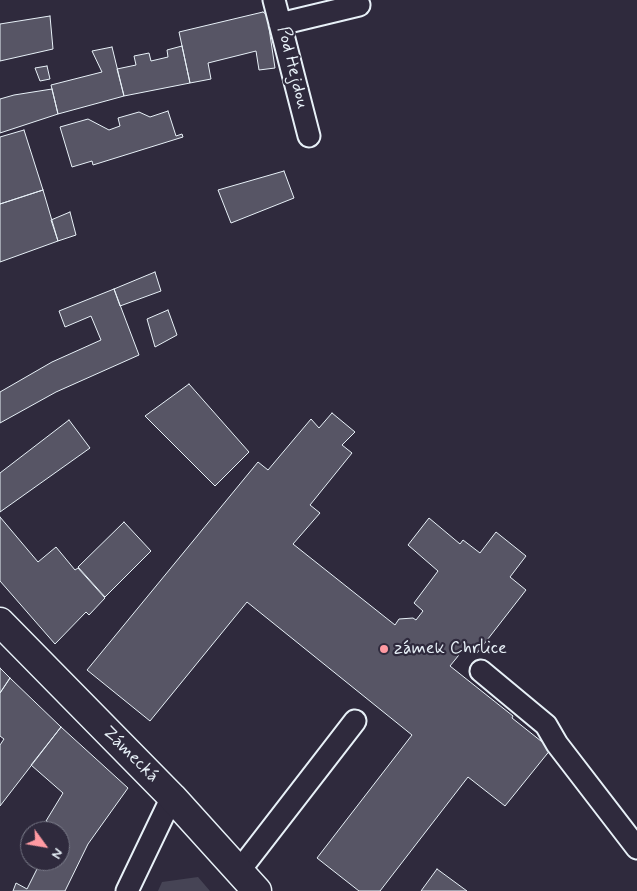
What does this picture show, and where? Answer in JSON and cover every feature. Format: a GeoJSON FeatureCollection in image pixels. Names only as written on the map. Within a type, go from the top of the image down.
{"type":"FeatureCollection","features":[{"type":"Feature","properties":{"kind":"street","name":"Zámecká"},"geometry":{"type":"LineString","coordinates":[[0,622],[172,797],[257,891]]}},
{"type":"Feature","properties":{"kind":"lane","name":"Pod Hejdou"},"geometry":{"type":"LineString","coordinates":[[274,0],[309,136]]}},
{"type":"Feature","properties":{"kind":"lane"},"geometry":{"type":"LineString","coordinates":[[280,24],[358,6]]}},
{"type":"Feature","properties":{"kind":"lane"},"geometry":{"type":"LineString","coordinates":[[481,671],[546,725],[556,744],[637,848]]}},
{"type":"Feature","properties":{"kind":"lane"},"geometry":{"type":"LineString","coordinates":[[239,871],[355,721]]}},
{"type":"Feature","properties":{"kind":"lane"},"geometry":{"type":"LineString","coordinates":[[127,891],[172,797]]}},
{"type":"Feature","properties":{"kind":"shaded area"},"geometry":{"type":"Polygon","coordinates":[[[198,877],[210,891],[158,891],[162,882],[198,877]]]}},
{"type":"Feature","properties":{"kind":"building"},"geometry":{"type":"Polygon","coordinates":[[[263,12],[267,15],[275,68],[259,70],[256,51],[208,63],[211,79],[190,83],[179,32],[263,12]]]}},
{"type":"Feature","properties":{"kind":"building"},"geometry":{"type":"Polygon","coordinates":[[[50,16],[53,49],[0,61],[0,24],[50,16]]]}},
{"type":"Feature","properties":{"kind":"building"},"geometry":{"type":"Polygon","coordinates":[[[182,46],[190,83],[124,96],[117,69],[136,65],[134,56],[149,53],[151,61],[168,57],[167,50],[182,46]]]}},
{"type":"Feature","properties":{"kind":"building"},"geometry":{"type":"Polygon","coordinates":[[[112,47],[124,96],[58,114],[51,85],[102,72],[92,51],[112,47]]]}},
{"type":"Feature","properties":{"kind":"building"},"geometry":{"type":"Polygon","coordinates":[[[47,66],[50,79],[40,81],[35,68],[47,66]]]}},
{"type":"Feature","properties":{"kind":"building"},"geometry":{"type":"Polygon","coordinates":[[[52,89],[58,114],[0,133],[0,99],[52,89]]]}},
{"type":"Feature","properties":{"kind":"building"},"geometry":{"type":"Polygon","coordinates":[[[168,111],[176,136],[182,134],[183,137],[93,165],[92,161],[72,167],[60,127],[88,119],[109,130],[120,126],[118,118],[139,112],[150,117],[168,111]]]}},
{"type":"Feature","properties":{"kind":"building"},"geometry":{"type":"Polygon","coordinates":[[[24,130],[43,190],[0,204],[0,137],[24,130]]]}},
{"type":"Feature","properties":{"kind":"building"},"geometry":{"type":"Polygon","coordinates":[[[284,171],[294,198],[231,223],[218,190],[284,171]]]}},
{"type":"Feature","properties":{"kind":"building"},"geometry":{"type":"Polygon","coordinates":[[[43,190],[58,241],[0,262],[0,204],[43,190]]]}},
{"type":"Feature","properties":{"kind":"building"},"geometry":{"type":"Polygon","coordinates":[[[70,212],[76,235],[58,241],[51,220],[70,212]]]}},
{"type":"Feature","properties":{"kind":"building"},"geometry":{"type":"Polygon","coordinates":[[[155,272],[161,291],[120,306],[114,289],[155,272]]]}},
{"type":"Feature","properties":{"kind":"building"},"geometry":{"type":"Polygon","coordinates":[[[114,289],[139,355],[56,392],[0,423],[0,392],[52,362],[101,340],[91,316],[65,327],[59,311],[114,289]]]}},
{"type":"Feature","properties":{"kind":"building"},"geometry":{"type":"Polygon","coordinates":[[[168,310],[177,335],[155,347],[147,319],[168,310]]]}},
{"type":"Feature","properties":{"kind":"building"},"geometry":{"type":"Polygon","coordinates":[[[189,384],[249,452],[215,486],[145,416],[189,384]]]}},
{"type":"Feature","properties":{"kind":"building","name":"zámek Chrlice"},"geometry":{"type":"Polygon","coordinates":[[[332,413],[355,432],[342,445],[352,453],[310,505],[320,513],[293,544],[395,625],[399,619],[413,618],[416,620],[423,611],[414,603],[438,571],[408,545],[429,518],[460,544],[463,540],[480,553],[496,532],[526,556],[510,577],[526,590],[477,653],[467,645],[450,666],[551,749],[505,806],[468,777],[380,891],[359,891],[317,858],[412,735],[247,602],[150,721],[87,670],[258,462],[268,470],[311,419],[319,428],[332,413]]]}},
{"type":"Feature","properties":{"kind":"building"},"geometry":{"type":"Polygon","coordinates":[[[69,420],[90,448],[0,512],[0,473],[69,420]]]}},
{"type":"Feature","properties":{"kind":"building"},"geometry":{"type":"Polygon","coordinates":[[[0,517],[38,562],[56,547],[75,570],[78,568],[105,598],[89,615],[86,612],[55,644],[0,581],[0,517]]]}},
{"type":"Feature","properties":{"kind":"building"},"geometry":{"type":"Polygon","coordinates":[[[124,522],[151,551],[105,597],[78,567],[124,522]]]}},
{"type":"Feature","properties":{"kind":"building"},"geometry":{"type":"Polygon","coordinates":[[[0,668],[10,678],[0,693],[0,668]]]}},
{"type":"Feature","properties":{"kind":"building"},"geometry":{"type":"Polygon","coordinates":[[[10,678],[61,727],[0,806],[0,745],[4,739],[0,736],[0,693],[10,678]]]}},
{"type":"Feature","properties":{"kind":"building"},"geometry":{"type":"Polygon","coordinates":[[[61,727],[128,788],[88,844],[65,891],[13,891],[16,883],[27,889],[36,871],[70,871],[70,821],[46,821],[63,793],[31,765],[61,727]]]}},
{"type":"Feature","properties":{"kind":"building"},"geometry":{"type":"Polygon","coordinates":[[[437,869],[467,891],[421,891],[437,869]]]}},
{"type":"Feature","properties":{"kind":"place","name":"zámek Chrlice"},"geometry":{"type":"Point","coordinates":[384,649]}}]}
